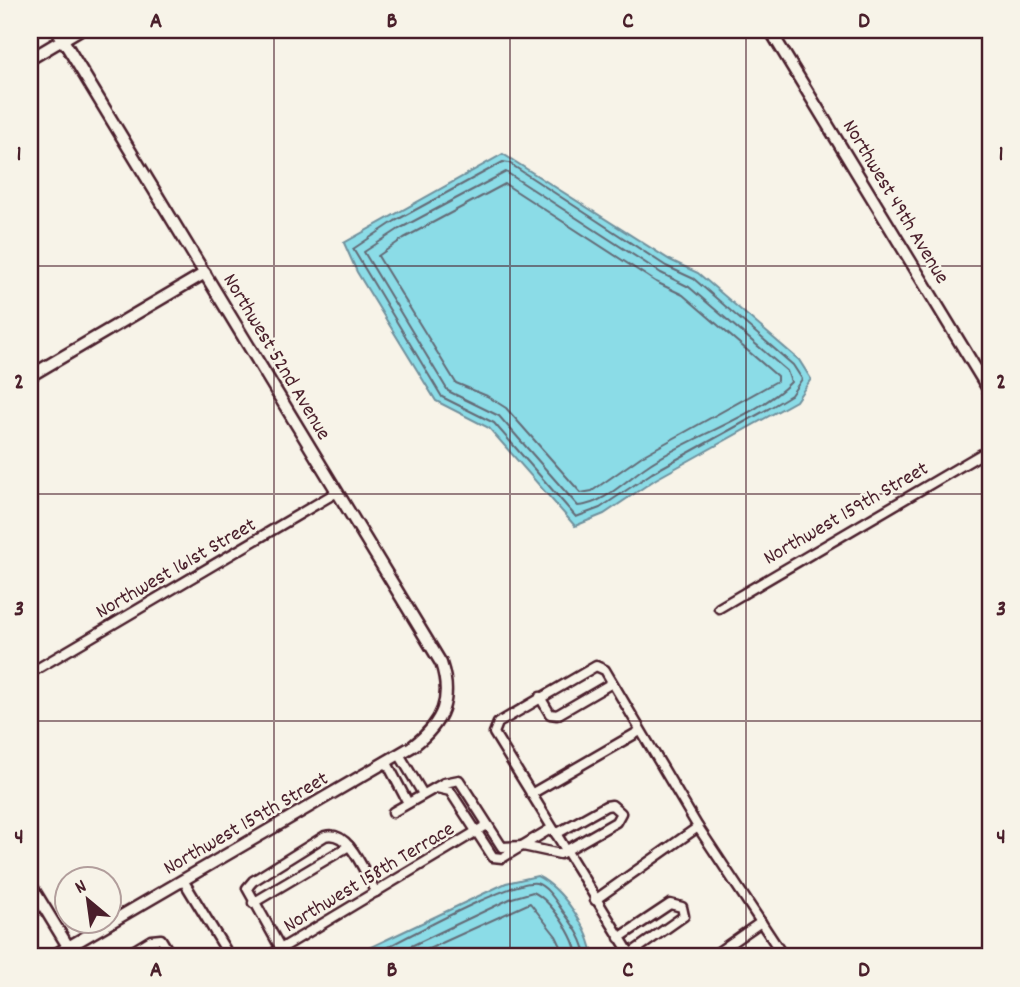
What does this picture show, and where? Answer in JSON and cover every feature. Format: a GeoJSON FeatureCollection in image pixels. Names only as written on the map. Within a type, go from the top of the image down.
{"type":"FeatureCollection","features":[{"type":"Feature","properties":{"kind":"street"},"geometry":{"type":"LineString","coordinates":[[30,59],[60,34],[79,30]]}},
{"type":"Feature","properties":{"kind":"street","name":"Northwest 49th Avenue"},"geometry":{"type":"LineString","coordinates":[[770,30],[990,392]]}},
{"type":"Feature","properties":{"kind":"street","name":"Northwest 52nd Avenue"},"geometry":{"type":"LineString","coordinates":[[60,34],[441,663],[448,694],[446,707]]}},
{"type":"Feature","properties":{"kind":"street"},"geometry":{"type":"LineString","coordinates":[[30,376],[205,273]]}},
{"type":"Feature","properties":{"kind":"street","name":"Northwest 159th Street"},"geometry":{"type":"LineString","coordinates":[[719,608],[990,449]]}},
{"type":"Feature","properties":{"kind":"street","name":"Northwest 161st Street"},"geometry":{"type":"LineString","coordinates":[[30,673],[337,492]]}},
{"type":"Feature","properties":{"kind":"street"},"geometry":{"type":"LineString","coordinates":[[619,938],[670,904],[682,907],[684,916],[631,956],[619,938],[595,900],[494,733],[498,723],[596,666],[605,670],[698,827],[783,957]]}},
{"type":"Feature","properties":{"kind":"street"},"geometry":{"type":"LineString","coordinates":[[540,697],[550,714],[557,715],[612,682]]}},
{"type":"Feature","properties":{"kind":"street","name":"Northwest 159th Street"},"geometry":{"type":"LineString","coordinates":[[51,957],[399,754],[429,733],[446,707]]}},
{"type":"Feature","properties":{"kind":"street"},"geometry":{"type":"LineString","coordinates":[[531,794],[640,731]]}},
{"type":"Feature","properties":{"kind":"street"},"geometry":{"type":"LineString","coordinates":[[399,754],[423,794]]}},
{"type":"Feature","properties":{"kind":"street"},"geometry":{"type":"LineString","coordinates":[[386,761],[408,803]]}},
{"type":"Feature","properties":{"kind":"street"},"geometry":{"type":"LineString","coordinates":[[393,812],[423,794],[451,780],[461,782],[502,847],[523,846],[549,852],[566,852],[616,822],[621,813],[612,805],[606,806],[523,846],[502,858],[493,857],[450,791],[436,788]]}},
{"type":"Feature","properties":{"kind":"street","name":"Northwest 158th Terrace"},"geometry":{"type":"LineString","coordinates":[[267,957],[487,825]]}},
{"type":"Feature","properties":{"kind":"street"},"geometry":{"type":"LineString","coordinates":[[595,900],[698,827]]}},
{"type":"Feature","properties":{"kind":"street"},"geometry":{"type":"LineString","coordinates":[[281,949],[248,895],[248,884],[325,836],[339,836],[349,846],[376,892]]}},
{"type":"Feature","properties":{"kind":"street"},"geometry":{"type":"LineString","coordinates":[[253,903],[349,846]]}},
{"type":"Feature","properties":{"kind":"street"},"geometry":{"type":"LineString","coordinates":[[183,880],[230,957]]}},
{"type":"Feature","properties":{"kind":"street"},"geometry":{"type":"LineString","coordinates":[[30,884],[69,948]]}},
{"type":"Feature","properties":{"kind":"street"},"geometry":{"type":"LineString","coordinates":[[711,957],[761,922]]}},
{"type":"Feature","properties":{"kind":"street"},"geometry":{"type":"LineString","coordinates":[[123,957],[151,940],[161,939],[170,954],[158,957]]}},
{"type":"Feature","properties":{"kind":"water"},"geometry":{"type":"Polygon","coordinates":[[[503,154],[670,260],[698,273],[799,360],[811,379],[796,401],[656,479],[604,514],[575,526],[489,428],[436,401],[357,272],[344,243],[503,154]]]}},
{"type":"Feature","properties":{"kind":"water"},"geometry":{"type":"Polygon","coordinates":[[[537,876],[556,890],[581,922],[593,957],[350,957],[506,883],[537,876]]]}}]}
